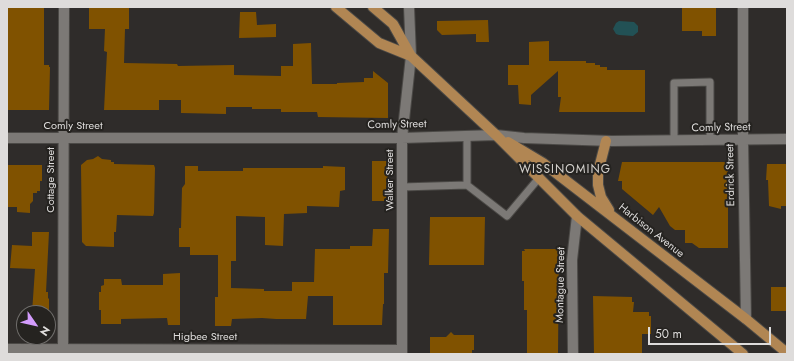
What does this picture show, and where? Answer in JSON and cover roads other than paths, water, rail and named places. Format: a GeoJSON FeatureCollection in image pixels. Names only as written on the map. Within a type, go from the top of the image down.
{"type":"FeatureCollection","features":[{"type":"Feature","properties":{"kind":"main road","name":"Harbison Avenue"},"geometry":{"type":"LineString","coordinates":[[336,7],[379,43],[411,56]]}},
{"type":"Feature","properties":{"kind":"main road","name":"Harbison Avenue"},"geometry":{"type":"LineString","coordinates":[[373,7],[393,24],[411,56],[496,135],[577,216],[743,354]]}},
{"type":"Feature","properties":{"kind":"main road","name":"Harbison Avenue"},"geometry":{"type":"LineString","coordinates":[[496,135],[543,163],[746,319],[787,353]]}},
{"type":"Feature","properties":{"kind":"main road"},"geometry":{"type":"LineString","coordinates":[[606,141],[598,172],[598,185],[601,197],[612,215]]}},
{"type":"Feature","properties":{"kind":"street","name":"Cottage Street"},"geometry":{"type":"LineString","coordinates":[[63,352],[64,7]]}},
{"type":"Feature","properties":{"kind":"street","name":"Walker Street"},"geometry":{"type":"LineString","coordinates":[[402,352],[402,138],[411,56],[409,7]]}},
{"type":"Feature","properties":{"kind":"street","name":"Erdrick Street"},"geometry":{"type":"LineString","coordinates":[[743,7],[743,139],[746,319]]}},
{"type":"Feature","properties":{"kind":"street","name":"Comly Street"},"geometry":{"type":"LineString","coordinates":[[7,138],[402,138],[496,135],[524,138],[606,141],[787,139]]}},
{"type":"Feature","properties":{"kind":"street","name":"Montague Street"},"geometry":{"type":"LineString","coordinates":[[573,354],[572,260],[577,216]]}},
{"type":"Feature","properties":{"kind":"street","name":"Higbee Street"},"geometry":{"type":"LineString","coordinates":[[7,349],[63,352],[402,352]]}},
{"type":"Feature","properties":{"kind":"lane"},"geometry":{"type":"LineString","coordinates":[[674,140],[674,83],[710,82],[710,140]]}},
{"type":"Feature","properties":{"kind":"lane"},"geometry":{"type":"LineString","coordinates":[[467,136],[467,185]]}},
{"type":"Feature","properties":{"kind":"lane"},"geometry":{"type":"LineString","coordinates":[[402,187],[467,185],[507,216],[539,178]]}},
{"type":"Feature","properties":{"kind":"water"},"geometry":{"type":"Polygon","coordinates":[[[619,21],[634,22],[638,26],[638,32],[633,36],[616,34],[613,29],[619,21]]]}},
{"type":"Feature","properties":{"kind":"district","name":"WISSINOMING"},"geometry":{"type":"Point","coordinates":[565,170]}}]}
